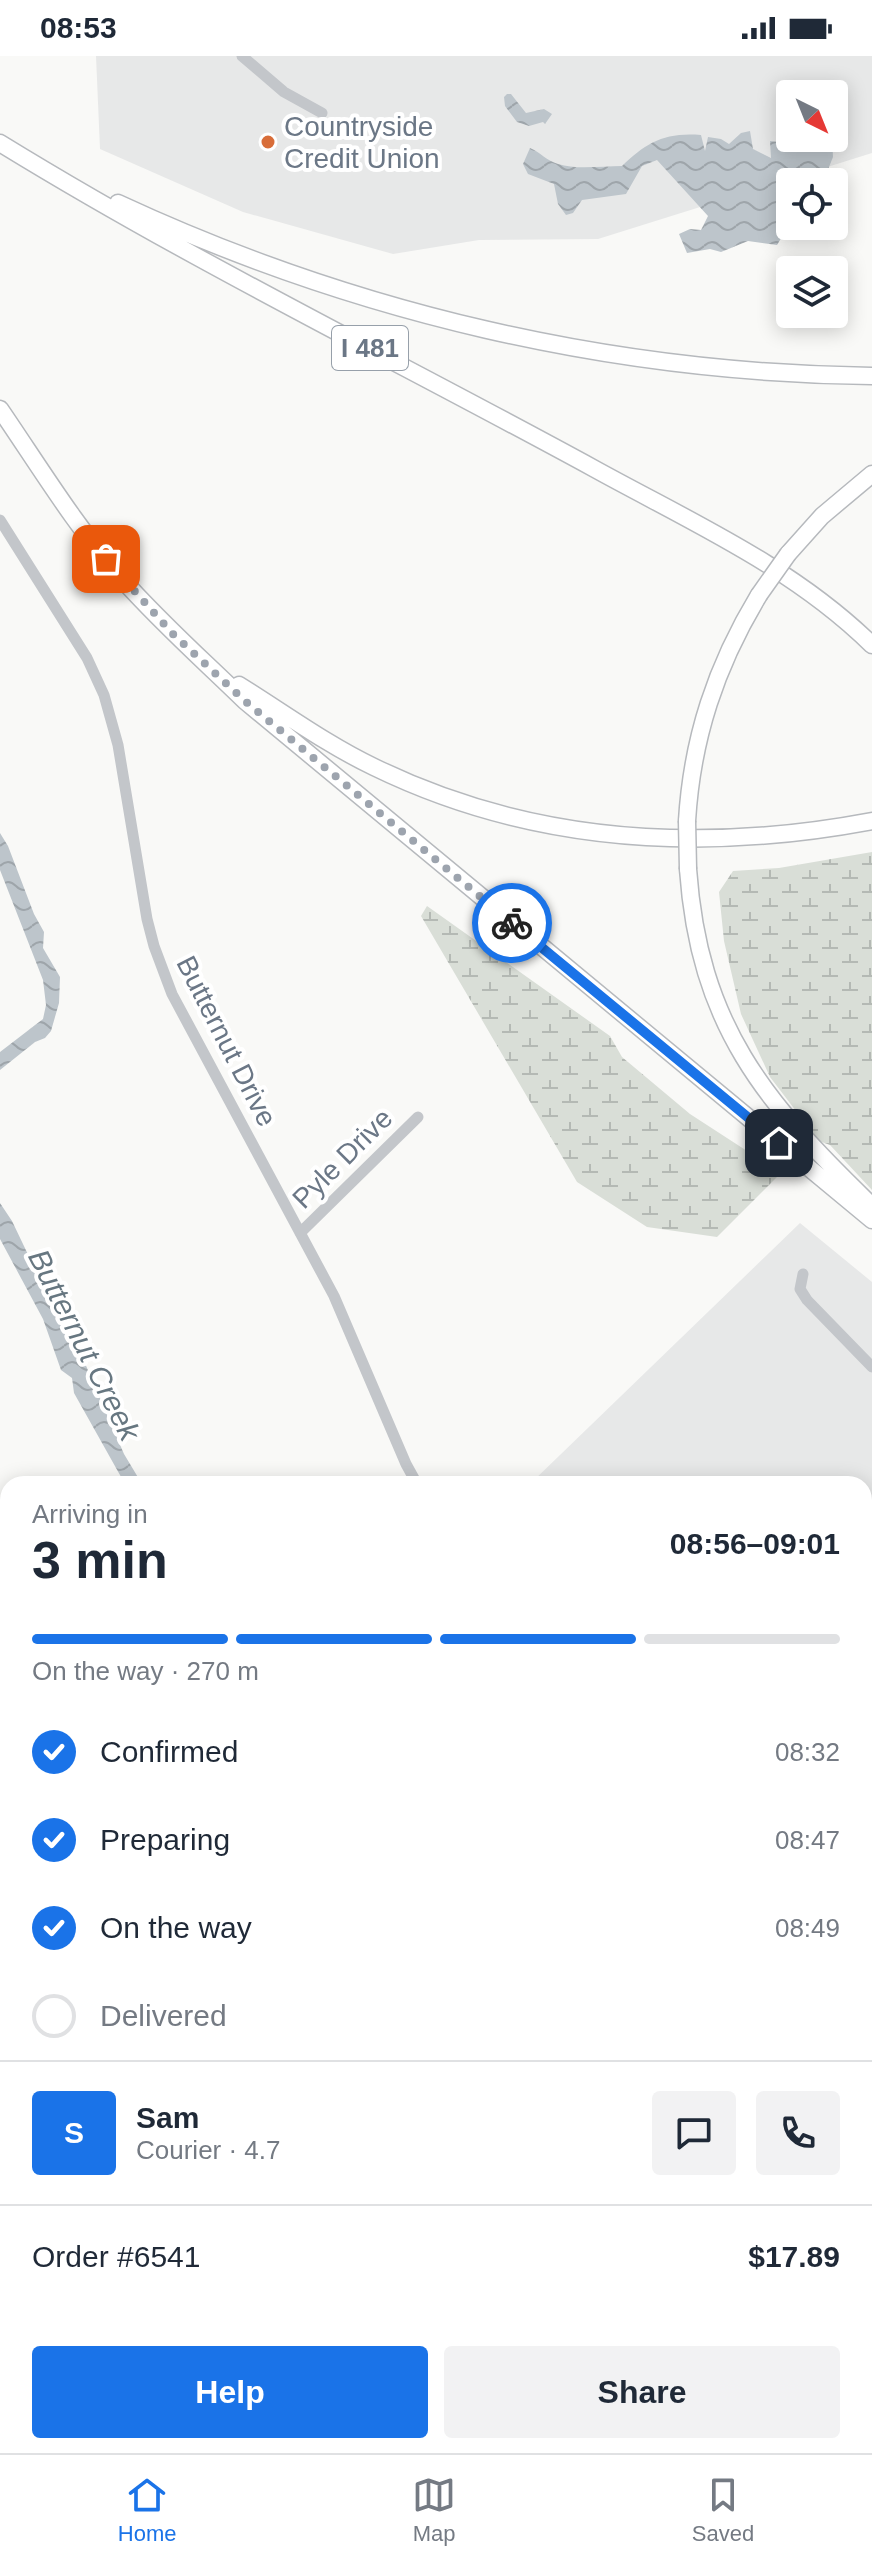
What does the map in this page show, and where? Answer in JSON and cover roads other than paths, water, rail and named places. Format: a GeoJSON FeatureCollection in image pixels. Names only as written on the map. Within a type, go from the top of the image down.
{"type":"FeatureCollection","features":[{"type":"Feature","properties":{"kind":"highway","name":"I 481"},"geometry":{"type":"LineString","coordinates":[[0,143],[134,223],[782,572],[832,609],[872,645]]}},
{"type":"Feature","properties":{"kind":"highway"},"geometry":{"type":"LineString","coordinates":[[40,168],[223,249],[338,290],[426,316],[561,346],[662,362],[725,369],[872,376]]}},
{"type":"Feature","properties":{"kind":"highway"},"geometry":{"type":"LineString","coordinates":[[0,409],[77,522],[121,578],[173,634],[245,701],[872,1220]]}},
{"type":"Feature","properties":{"kind":"highway"},"geometry":{"type":"LineString","coordinates":[[872,474],[822,516],[788,554],[759,595],[729,648],[709,697],[694,756],[687,821],[688,869],[700,955],[734,1042],[781,1113],[872,1206]]}},
{"type":"Feature","properties":{"kind":"highway"},"geometry":{"type":"LineString","coordinates":[[211,668],[322,740],[375,768],[442,796],[537,823],[637,838],[697,840],[798,834],[872,821]]}},
{"type":"Feature","properties":{"kind":"street"},"geometry":{"type":"LineString","coordinates":[[242,56],[284,92],[322,113]]}},
{"type":"Feature","properties":{"kind":"street","name":"Butternut Drive"},"geometry":{"type":"LineString","coordinates":[[0,520],[87,658],[104,695],[118,745],[147,919],[162,970],[334,1296],[413,1476]]}},
{"type":"Feature","properties":{"kind":"street","name":"Pyle Drive"},"geometry":{"type":"LineString","coordinates":[[300,1233],[418,1117]]}},
{"type":"Feature","properties":{"kind":"street"},"geometry":{"type":"LineString","coordinates":[[803,1274],[800,1289],[807,1300],[872,1367]]}},
{"type":"Feature","properties":{"kind":"water"},"geometry":{"type":"Polygon","coordinates":[[[511,94],[526,113],[544,109],[552,114],[545,124],[529,126],[517,122],[505,106],[504,97],[511,94]]]}},
{"type":"Feature","properties":{"kind":"water"},"geometry":{"type":"Polygon","coordinates":[[[750,131],[753,149],[771,158],[770,141],[776,142],[776,152],[833,152],[829,168],[776,168],[776,240],[780,240],[777,245],[748,241],[721,252],[710,249],[687,253],[679,234],[690,229],[701,230],[708,216],[657,160],[642,166],[626,194],[582,200],[573,213],[566,215],[558,204],[554,184],[528,174],[523,164],[530,148],[550,161],[565,166],[622,166],[648,145],[666,137],[701,135],[705,151],[708,137],[729,144],[741,133],[750,131]]]}},
{"type":"Feature","properties":{"kind":"water"},"geometry":{"type":"Polygon","coordinates":[[[0,833],[44,932],[43,948],[60,977],[59,1003],[51,1031],[0,1070],[0,1052],[43,1019],[46,1005],[43,980],[0,870],[0,833]]]}},
{"type":"Feature","properties":{"kind":"water"},"geometry":{"type":"Polygon","coordinates":[[[0,1203],[12,1221],[76,1355],[84,1361],[124,1454],[137,1476],[121,1476],[74,1393],[72,1378],[61,1370],[43,1319],[0,1239],[0,1203]]]}},
{"type":"Feature","properties":{"kind":"place","name":"Countryside Credit Union"},"geometry":{"type":"Point","coordinates":[268,142]}},
{"type":"Feature","properties":{"kind":"water label","name":"Butternut Creek"},"geometry":{"type":"Point","coordinates":[84,1345]}}]}
